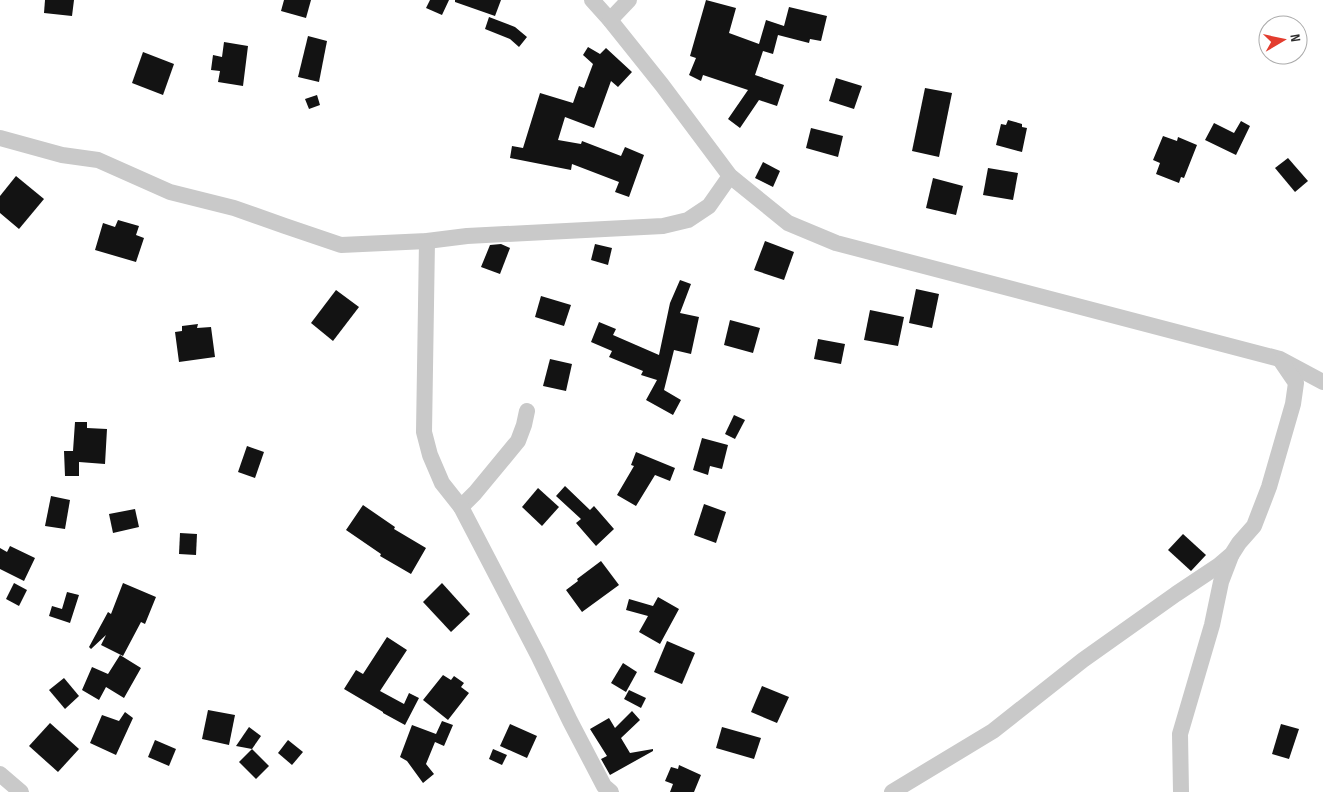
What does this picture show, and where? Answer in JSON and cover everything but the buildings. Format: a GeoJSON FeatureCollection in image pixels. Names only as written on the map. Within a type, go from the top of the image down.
{"type":"FeatureCollection","features":[{"type":"Feature","properties":{"kind":"street"},"geometry":{"type":"LineString","coordinates":[[592,0],[662,85],[730,176],[788,223],[836,243],[1280,359],[1323,384]]}},
{"type":"Feature","properties":{"kind":"street"},"geometry":{"type":"LineString","coordinates":[[610,20],[629,0]]}},
{"type":"Feature","properties":{"kind":"street"},"geometry":{"type":"LineString","coordinates":[[0,138],[62,155],[98,160],[170,192],[234,208],[341,245],[468,236],[663,226],[688,220],[709,206],[730,176]]}},
{"type":"Feature","properties":{"kind":"street"},"geometry":{"type":"LineString","coordinates":[[427,240],[424,432],[430,455],[442,483],[461,506],[604,786],[611,792]]}},
{"type":"Feature","properties":{"kind":"street"},"geometry":{"type":"LineString","coordinates":[[1181,792],[1180,734],[1212,624],[1221,582],[1232,554],[1254,526],[1269,486],[1293,404],[1296,383],[1280,359]]}},
{"type":"Feature","properties":{"kind":"street"},"geometry":{"type":"LineString","coordinates":[[1293,404],[1299,392],[1323,384]]}},
{"type":"Feature","properties":{"kind":"street"},"geometry":{"type":"LineString","coordinates":[[461,506],[475,493],[518,441],[527,411]]}},
{"type":"Feature","properties":{"kind":"street"},"geometry":{"type":"LineString","coordinates":[[892,792],[993,731],[1083,660],[1218,566],[1232,554]]}},
{"type":"Feature","properties":{"kind":"street"},"geometry":{"type":"LineString","coordinates":[[0,774],[21,792]]}}]}
